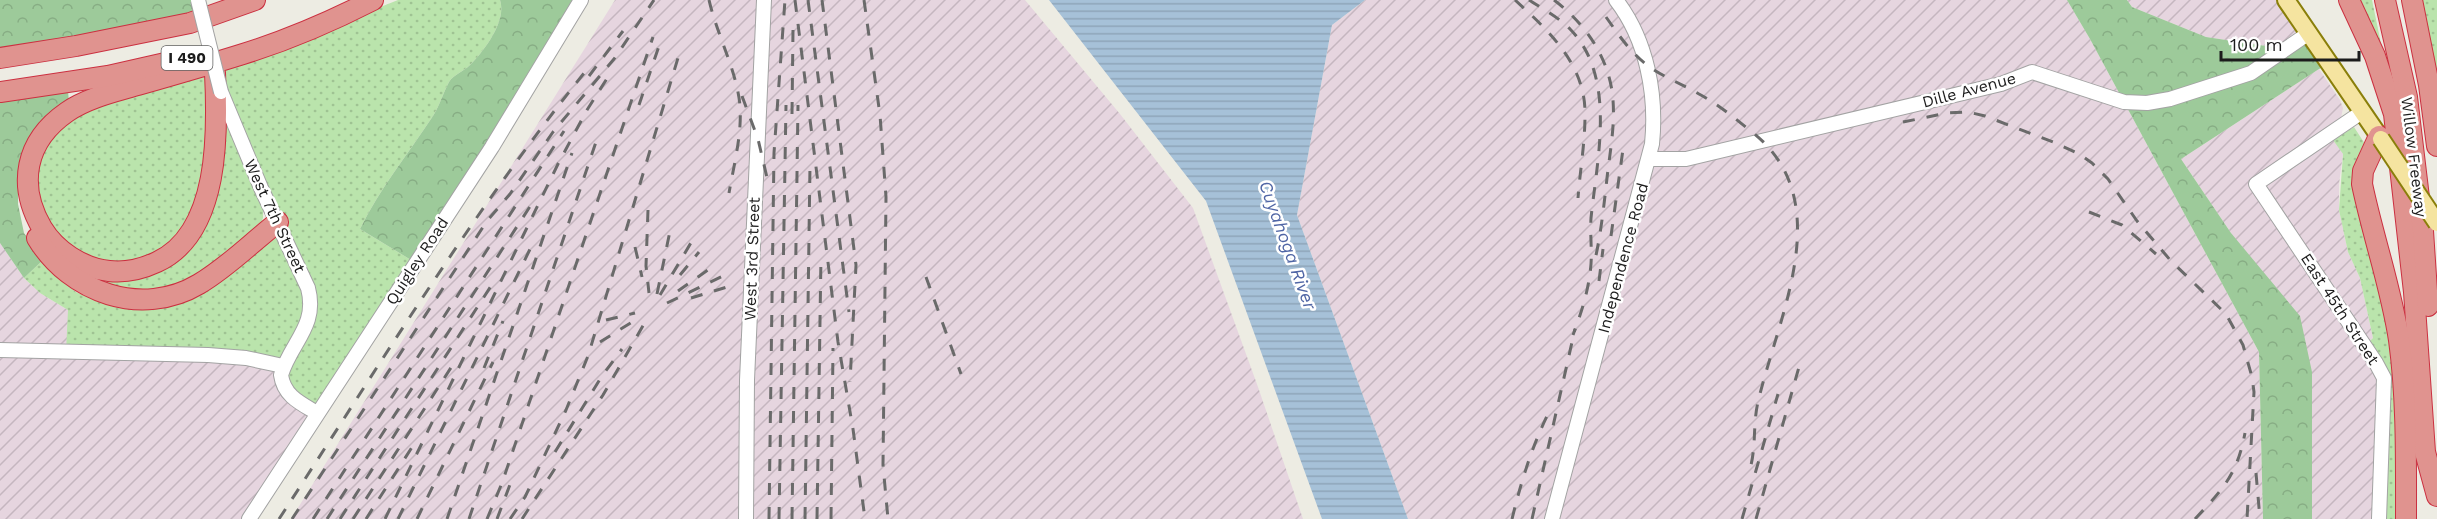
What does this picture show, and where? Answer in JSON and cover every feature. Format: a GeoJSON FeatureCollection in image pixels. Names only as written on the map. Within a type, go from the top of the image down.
{"type":"FeatureCollection","features":[{"type":"Feature","properties":{"kind":"highway","name":"I 490"},"geometry":{"type":"LineString","coordinates":[[0,58],[76,46],[190,23],[255,0]]}},
{"type":"Feature","properties":{"kind":"highway","name":"I 490"},"geometry":{"type":"LineString","coordinates":[[0,92],[108,76],[192,57],[268,35],[368,0]]}},
{"type":"Feature","properties":{"kind":"highway"},"geometry":{"type":"LineString","coordinates":[[278,222],[215,274],[198,285],[168,297],[132,299],[105,294],[65,273],[48,255],[37,238],[29,213],[29,167],[43,136],[68,111],[86,102],[246,53],[348,15],[373,0]]}},
{"type":"Feature","properties":{"kind":"highway"},"geometry":{"type":"LineString","coordinates":[[2349,0],[2375,56],[2394,114],[2414,292],[2425,452],[2437,496]]}},
{"type":"Feature","properties":{"kind":"highway","name":"Willow Freeway"},"geometry":{"type":"LineString","coordinates":[[2385,0],[2407,97],[2422,220],[2437,460]]}},
{"type":"Feature","properties":{"kind":"highway","name":"Willow Freeway"},"geometry":{"type":"LineString","coordinates":[[2412,0],[2429,85],[2437,146]]}},
{"type":"Feature","properties":{"kind":"highway"},"geometry":{"type":"LineString","coordinates":[[28,197],[45,233],[66,254],[79,262],[92,267],[120,271],[136,270],[164,259],[189,236],[204,203],[215,145],[218,86]]}},
{"type":"Feature","properties":{"kind":"highway"},"geometry":{"type":"LineString","coordinates":[[2380,138],[2363,171],[2362,184],[2384,267],[2399,338],[2404,398],[2406,519]]}},
{"type":"Feature","properties":{"kind":"main road"},"geometry":{"type":"LineString","coordinates":[[2286,0],[2437,223]]}},
{"type":"Feature","properties":{"kind":"street","name":"West 7th Street"},"geometry":{"type":"LineString","coordinates":[[198,0],[218,86],[261,188],[302,274],[312,302],[306,325],[283,366]]}},
{"type":"Feature","properties":{"kind":"street","name":"Quigley Road"},"geometry":{"type":"LineString","coordinates":[[249,519],[492,147],[581,0]]}},
{"type":"Feature","properties":{"kind":"street","name":"West 3rd Street"},"geometry":{"type":"LineString","coordinates":[[746,519],[747,380],[764,0]]}},
{"type":"Feature","properties":{"kind":"street","name":"Independence Road"},"geometry":{"type":"LineString","coordinates":[[1552,519],[1650,159],[1654,124],[1651,84],[1639,42],[1616,0]]}},
{"type":"Feature","properties":{"kind":"street","name":"Dille Avenue"},"geometry":{"type":"LineString","coordinates":[[1650,159],[1686,159],[2001,84],[2032,72],[2124,102],[2147,103],[2170,99],[2251,73],[2309,33]]}},
{"type":"Feature","properties":{"kind":"street","name":"East 45th Street"},"geometry":{"type":"LineString","coordinates":[[2362,112],[2256,184],[2384,378],[2379,519]]}},
{"type":"Feature","properties":{"kind":"street"},"geometry":{"type":"LineString","coordinates":[[0,350],[246,358],[283,366],[282,385],[288,394],[317,413]]}},
{"type":"Feature","properties":{"kind":"shaded area"},"geometry":{"type":"Polygon","coordinates":[[[615,0],[1025,0],[1120,114],[1193,208],[1303,519],[291,519],[615,0]]]}},
{"type":"Feature","properties":{"kind":"shaded area"},"geometry":{"type":"Polygon","coordinates":[[[1365,0],[2067,0],[2259,352],[2263,519],[1408,519],[1297,215],[1332,25],[1365,0]]]}},
{"type":"Feature","properties":{"kind":"shaded area"},"geometry":{"type":"Polygon","coordinates":[[[2127,0],[2286,0],[2309,33],[2286,49],[2206,37],[2132,7],[2127,0]]]}},
{"type":"Feature","properties":{"kind":"shaded area"},"geometry":{"type":"Polygon","coordinates":[[[2319,69],[2343,108],[2341,118],[2326,128],[2343,154],[2339,184],[2339,210],[2348,252],[2360,278],[2373,338],[2365,346],[2384,378],[2379,519],[2312,519],[2312,372],[2231,233],[2181,159],[2319,69]]]}},
{"type":"Feature","properties":{"kind":"shaded area"},"geometry":{"type":"Polygon","coordinates":[[[0,243],[24,278],[40,293],[68,310],[283,366],[317,413],[249,519],[0,519],[0,243]]]}},
{"type":"Feature","properties":{"kind":"green space"},"geometry":{"type":"Polygon","coordinates":[[[0,0],[198,0],[203,21],[0,60],[0,0]]]}},
{"type":"Feature","properties":{"kind":"green space"},"geometry":{"type":"Polygon","coordinates":[[[398,0],[500,0],[500,17],[493,35],[482,52],[449,82],[438,108],[385,185],[360,229],[416,263],[317,413],[298,402],[283,367],[66,352],[68,310],[40,293],[24,278],[43,260],[55,276],[76,292],[100,302],[131,307],[284,233],[215,73],[398,0]]]}},
{"type":"Feature","properties":{"kind":"green space"},"geometry":{"type":"Polygon","coordinates":[[[500,0],[581,0],[416,263],[360,229],[385,185],[438,108],[449,82],[476,59],[493,35],[500,17],[500,0]]]}},
{"type":"Feature","properties":{"kind":"green space"},"geometry":{"type":"Polygon","coordinates":[[[2067,0],[2127,0],[2132,7],[2206,37],[2286,49],[2309,33],[2330,64],[2181,159],[2231,233],[2300,316],[2312,372],[2312,519],[2263,519],[2259,352],[2067,0]]]}},
{"type":"Feature","properties":{"kind":"green space"},"geometry":{"type":"Polygon","coordinates":[[[2353,0],[2372,0],[2386,68],[2353,0]]]}},
{"type":"Feature","properties":{"kind":"green space"},"geometry":{"type":"Polygon","coordinates":[[[2420,0],[2437,0],[2437,80],[2420,0]]]}},
{"type":"Feature","properties":{"kind":"green space"},"geometry":{"type":"Polygon","coordinates":[[[206,74],[212,131],[191,221],[168,248],[133,264],[90,261],[52,234],[36,188],[38,166],[43,148],[55,130],[103,102],[206,74]]]}},
{"type":"Feature","properties":{"kind":"green space"},"geometry":{"type":"Polygon","coordinates":[[[68,91],[69,102],[26,147],[18,177],[18,204],[24,233],[43,260],[24,278],[0,243],[0,101],[68,91]]]}},
{"type":"Feature","properties":{"kind":"green space"},"geometry":{"type":"Polygon","coordinates":[[[223,115],[263,207],[260,226],[209,269],[185,284],[145,294],[99,286],[61,257],[104,275],[190,241],[223,115]]]}},
{"type":"Feature","properties":{"kind":"green space"},"geometry":{"type":"Polygon","coordinates":[[[2354,127],[2365,144],[2384,267],[2406,519],[2379,519],[2384,378],[2365,346],[2373,338],[2360,278],[2348,252],[2339,210],[2343,154],[2333,140],[2354,127]]]}},
{"type":"Feature","properties":{"kind":"water","name":"Cuyahoga River"},"geometry":{"type":"Polygon","coordinates":[[[1049,0],[1365,0],[1332,25],[1297,215],[1408,519],[1322,519],[1206,201],[1049,0]]]}},
{"type":"Feature","properties":{"kind":"railway"},"geometry":{"type":"LineString","coordinates":[[292,519],[487,221],[510,194],[553,132],[614,59],[654,0]]}},
{"type":"Feature","properties":{"kind":"railway"},"geometry":{"type":"LineString","coordinates":[[709,0],[731,66],[740,106],[739,139],[729,193]]}},
{"type":"Feature","properties":{"kind":"railway"},"geometry":{"type":"LineString","coordinates":[[769,519],[774,153],[785,0]]}},
{"type":"Feature","properties":{"kind":"railway"},"geometry":{"type":"LineString","coordinates":[[795,0],[838,342],[865,519]]}},
{"type":"Feature","properties":{"kind":"railway"},"geometry":{"type":"LineString","coordinates":[[808,0],[849,312]]}},
{"type":"Feature","properties":{"kind":"railway"},"geometry":{"type":"LineString","coordinates":[[822,0],[856,265],[850,382]]}},
{"type":"Feature","properties":{"kind":"railway"},"geometry":{"type":"LineString","coordinates":[[864,0],[880,115],[886,197],[883,465],[888,519]]}},
{"type":"Feature","properties":{"kind":"railway"},"geometry":{"type":"LineString","coordinates":[[1515,0],[1563,50],[1579,80],[1584,97],[1585,115],[1578,198]]}},
{"type":"Feature","properties":{"kind":"railway"},"geometry":{"type":"LineString","coordinates":[[1529,0],[1570,29],[1585,48],[1594,70],[1599,94],[1599,145],[1591,218],[1590,273],[1585,300],[1573,335]]}},
{"type":"Feature","properties":{"kind":"railway"},"geometry":{"type":"LineString","coordinates":[[1554,0],[1586,31],[1601,57],[1611,85],[1613,129],[1595,260]]}},
{"type":"Feature","properties":{"kind":"railway"},"geometry":{"type":"LineString","coordinates":[[1606,17],[1630,49],[1647,65],[1712,101],[1747,128],[1775,156],[1791,187],[1797,221],[1796,257],[1789,294],[1758,402],[1751,465]]}},
{"type":"Feature","properties":{"kind":"railway"},"geometry":{"type":"LineString","coordinates":[[792,114],[793,30]]}},
{"type":"Feature","properties":{"kind":"railway"},"geometry":{"type":"LineString","coordinates":[[589,76],[623,31]]}},
{"type":"Feature","properties":{"kind":"railway"},"geometry":{"type":"LineString","coordinates":[[487,519],[502,483],[653,37]]}},
{"type":"Feature","properties":{"kind":"railway"},"geometry":{"type":"LineString","coordinates":[[639,105],[661,40]]}},
{"type":"Feature","properties":{"kind":"railway"},"geometry":{"type":"LineString","coordinates":[[510,519],[525,497],[566,410],[588,356],[681,48]]}},
{"type":"Feature","properties":{"kind":"railway"},"geometry":{"type":"LineString","coordinates":[[279,519],[467,232],[506,176],[589,67]]}},
{"type":"Feature","properties":{"kind":"railway"},"geometry":{"type":"LineString","coordinates":[[385,519],[558,164],[608,77]]}},
{"type":"Feature","properties":{"kind":"railway"},"geometry":{"type":"LineString","coordinates":[[742,96],[758,139],[768,182]]}},
{"type":"Feature","properties":{"kind":"railway"},"geometry":{"type":"LineString","coordinates":[[779,519],[786,105]]}},
{"type":"Feature","properties":{"kind":"railway"},"geometry":{"type":"LineString","coordinates":[[792,519],[798,105]]}},
{"type":"Feature","properties":{"kind":"railway"},"geometry":{"type":"LineString","coordinates":[[1903,122],[1947,113],[1968,112],[1985,116],[2079,154],[2108,179],[2137,221],[2171,261],[2226,314],[2243,345],[2254,392],[2247,519]]}},
{"type":"Feature","properties":{"kind":"railway"},"geometry":{"type":"LineString","coordinates":[[313,519],[564,131]]}},
{"type":"Feature","properties":{"kind":"railway"},"geometry":{"type":"LineString","coordinates":[[469,519],[599,133]]}},
{"type":"Feature","properties":{"kind":"railway"},"geometry":{"type":"LineString","coordinates":[[1611,236],[1624,142]]}},
{"type":"Feature","properties":{"kind":"railway"},"geometry":{"type":"LineString","coordinates":[[447,519],[572,153]]}},
{"type":"Feature","properties":{"kind":"railway"},"geometry":{"type":"LineString","coordinates":[[805,519],[810,165]]}},
{"type":"Feature","properties":{"kind":"railway"},"geometry":{"type":"LineString","coordinates":[[327,519],[531,205]]}},
{"type":"Feature","properties":{"kind":"railway"},"geometry":{"type":"LineString","coordinates":[[648,210],[646,266],[649,293]]}},
{"type":"Feature","properties":{"kind":"railway"},"geometry":{"type":"LineString","coordinates":[[2089,212],[2122,225],[2156,254]]}},
{"type":"Feature","properties":{"kind":"railway"},"geometry":{"type":"LineString","coordinates":[[657,294],[670,231]]}},
{"type":"Feature","properties":{"kind":"railway"},"geometry":{"type":"LineString","coordinates":[[398,519],[535,239]]}},
{"type":"Feature","properties":{"kind":"railway"},"geometry":{"type":"LineString","coordinates":[[660,295],[692,241]]}},
{"type":"Feature","properties":{"kind":"railway"},"geometry":{"type":"LineString","coordinates":[[635,247],[642,277]]}},
{"type":"Feature","properties":{"kind":"railway"},"geometry":{"type":"LineString","coordinates":[[1599,281],[1603,249]]}},
{"type":"Feature","properties":{"kind":"railway"},"geometry":{"type":"LineString","coordinates":[[680,275],[699,252]]}},
{"type":"Feature","properties":{"kind":"railway"},"geometry":{"type":"LineString","coordinates":[[817,519],[821,255]]}},
{"type":"Feature","properties":{"kind":"railway"},"geometry":{"type":"LineString","coordinates":[[678,291],[715,265]]}},
{"type":"Feature","properties":{"kind":"railway"},"geometry":{"type":"LineString","coordinates":[[667,303],[723,276]]}},
{"type":"Feature","properties":{"kind":"railway"},"geometry":{"type":"LineString","coordinates":[[926,277],[961,374]]}},
{"type":"Feature","properties":{"kind":"railway"},"geometry":{"type":"LineString","coordinates":[[340,519],[493,283]]}},
{"type":"Feature","properties":{"kind":"railway"},"geometry":{"type":"LineString","coordinates":[[691,298],[727,287]]}},
{"type":"Feature","properties":{"kind":"railway"},"geometry":{"type":"LineString","coordinates":[[606,320],[635,313]]}},
{"type":"Feature","properties":{"kind":"railway"},"geometry":{"type":"LineString","coordinates":[[600,342],[637,319]]}},
{"type":"Feature","properties":{"kind":"railway"},"geometry":{"type":"LineString","coordinates":[[484,368],[503,321]]}},
{"type":"Feature","properties":{"kind":"railway"},"geometry":{"type":"LineString","coordinates":[[522,519],[603,395],[644,324]]}},
{"type":"Feature","properties":{"kind":"railway"},"geometry":{"type":"LineString","coordinates":[[1532,519],[1575,329]]}},
{"type":"Feature","properties":{"kind":"railway"},"geometry":{"type":"LineString","coordinates":[[831,519],[833,348]]}},
{"type":"Feature","properties":{"kind":"railway"},"geometry":{"type":"LineString","coordinates":[[555,452],[602,376],[622,349]]}},
{"type":"Feature","properties":{"kind":"railway"},"geometry":{"type":"LineString","coordinates":[[417,519],[493,362]]}},
{"type":"Feature","properties":{"kind":"railway"},"geometry":{"type":"LineString","coordinates":[[353,519],[454,363]]}},
{"type":"Feature","properties":{"kind":"railway"},"geometry":{"type":"LineString","coordinates":[[1756,519],[1799,367]]}},
{"type":"Feature","properties":{"kind":"railway"},"geometry":{"type":"LineString","coordinates":[[1742,519],[1778,394]]}},
{"type":"Feature","properties":{"kind":"railway"},"geometry":{"type":"LineString","coordinates":[[1512,519],[1528,464],[1549,412]]}},
{"type":"Feature","properties":{"kind":"railway"},"geometry":{"type":"LineString","coordinates":[[2195,519],[2214,499],[2233,471],[2245,433]]}},
{"type":"Feature","properties":{"kind":"railway"},"geometry":{"type":"LineString","coordinates":[[366,519],[416,441]]}},
{"type":"Feature","properties":{"kind":"railway"},"geometry":{"type":"LineString","coordinates":[[2256,473],[2260,519]]}},
{"type":"Feature","properties":{"kind":"railway"},"geometry":{"type":"LineString","coordinates":[[497,519],[511,482]]}}]}
